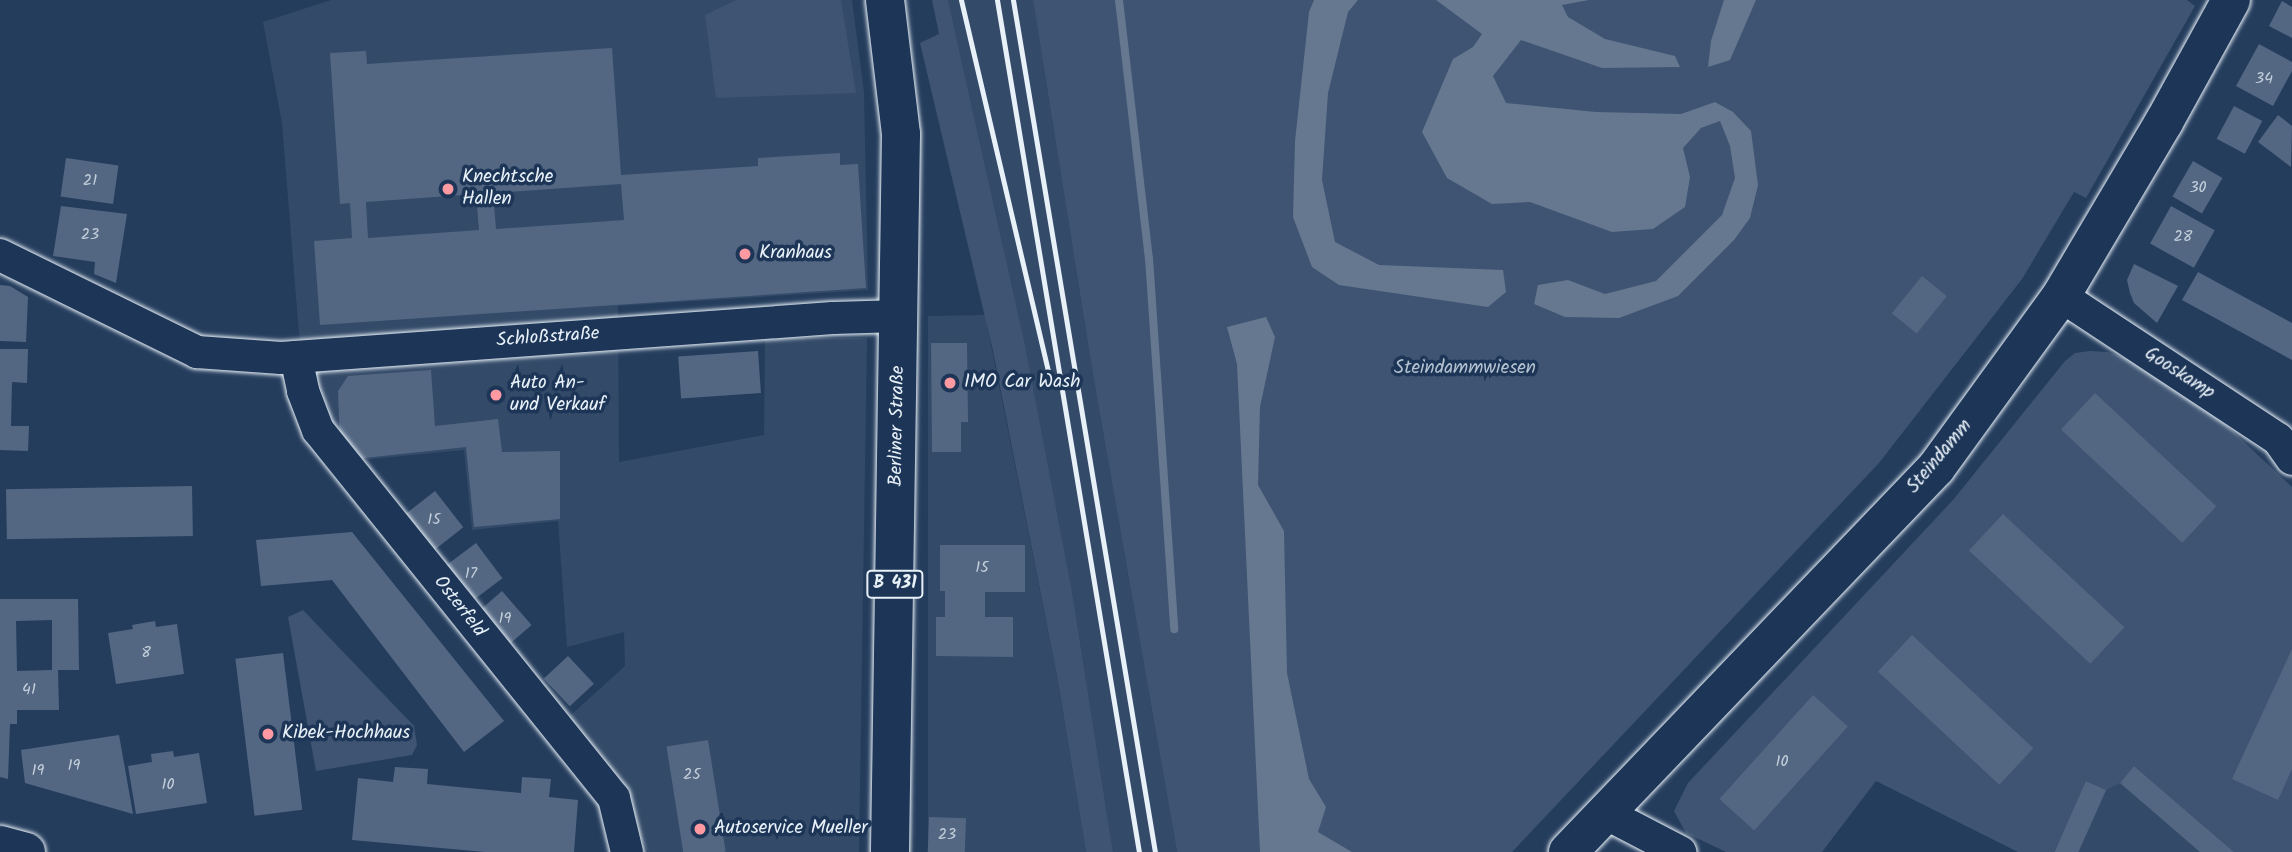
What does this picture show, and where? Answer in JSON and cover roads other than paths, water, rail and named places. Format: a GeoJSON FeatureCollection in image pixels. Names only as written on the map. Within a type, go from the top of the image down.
{"type":"FeatureCollection","features":[{"type":"Feature","properties":{"kind":"street","name":"Berliner Straße"},"geometry":{"type":"LineString","coordinates":[[885,0],[901,134],[890,852]]}},
{"type":"Feature","properties":{"kind":"street","name":"Steindamm"},"geometry":{"type":"LineString","coordinates":[[1569,852],[1936,468],[2061,296],[2164,122],[2231,0]]}},
{"type":"Feature","properties":{"kind":"street","name":"Schloßstraße"},"geometry":{"type":"LineString","coordinates":[[0,255],[197,352],[296,357],[819,319],[900,316]]}},
{"type":"Feature","properties":{"kind":"street","name":"Gooskamp"},"geometry":{"type":"LineString","coordinates":[[2061,296],[2287,442]]}},
{"type":"Feature","properties":{"kind":"street","name":"Osterfeld"},"geometry":{"type":"LineString","coordinates":[[296,357],[303,391],[318,430],[614,798],[627,852]]}},
{"type":"Feature","properties":{"kind":"street"},"geometry":{"type":"LineString","coordinates":[[1605,813],[1680,852]]}},
{"type":"Feature","properties":{"kind":"street"},"geometry":{"type":"LineString","coordinates":[[0,845],[26,852]]}},
{"type":"Feature","properties":{"kind":"waterway"},"geometry":{"type":"LineString","coordinates":[[1119,0],[1149,258],[1174,629]]}},
{"type":"Feature","properties":{"kind":"railway"},"geometry":{"type":"LineString","coordinates":[[961,0],[1050,378]]}},
{"type":"Feature","properties":{"kind":"railway"},"geometry":{"type":"LineString","coordinates":[[997,0],[1139,852]]}},
{"type":"Feature","properties":{"kind":"railway"},"geometry":{"type":"LineString","coordinates":[[1013,0],[1155,852]]}},
{"type":"Feature","properties":{"kind":"place","name":"Knechtsche Hallen"},"geometry":{"type":"Point","coordinates":[448,189]}},
{"type":"Feature","properties":{"kind":"place","name":"Kranhaus"},"geometry":{"type":"Point","coordinates":[745,254]}},
{"type":"Feature","properties":{"kind":"place","name":"IMO Car Wash"},"geometry":{"type":"Point","coordinates":[950,383]}},
{"type":"Feature","properties":{"kind":"place","name":"Auto An- und Verkauf"},"geometry":{"type":"Point","coordinates":[496,395]}},
{"type":"Feature","properties":{"kind":"place","name":"Kibek-Hochhaus"},"geometry":{"type":"Point","coordinates":[268,734]}},
{"type":"Feature","properties":{"kind":"place","name":"Autoservice Mueller"},"geometry":{"type":"Point","coordinates":[700,829]}},
{"type":"Feature","properties":{"kind":"park label","name":"Steindammwiesen"},"geometry":{"type":"Point","coordinates":[1465,369]}}]}
